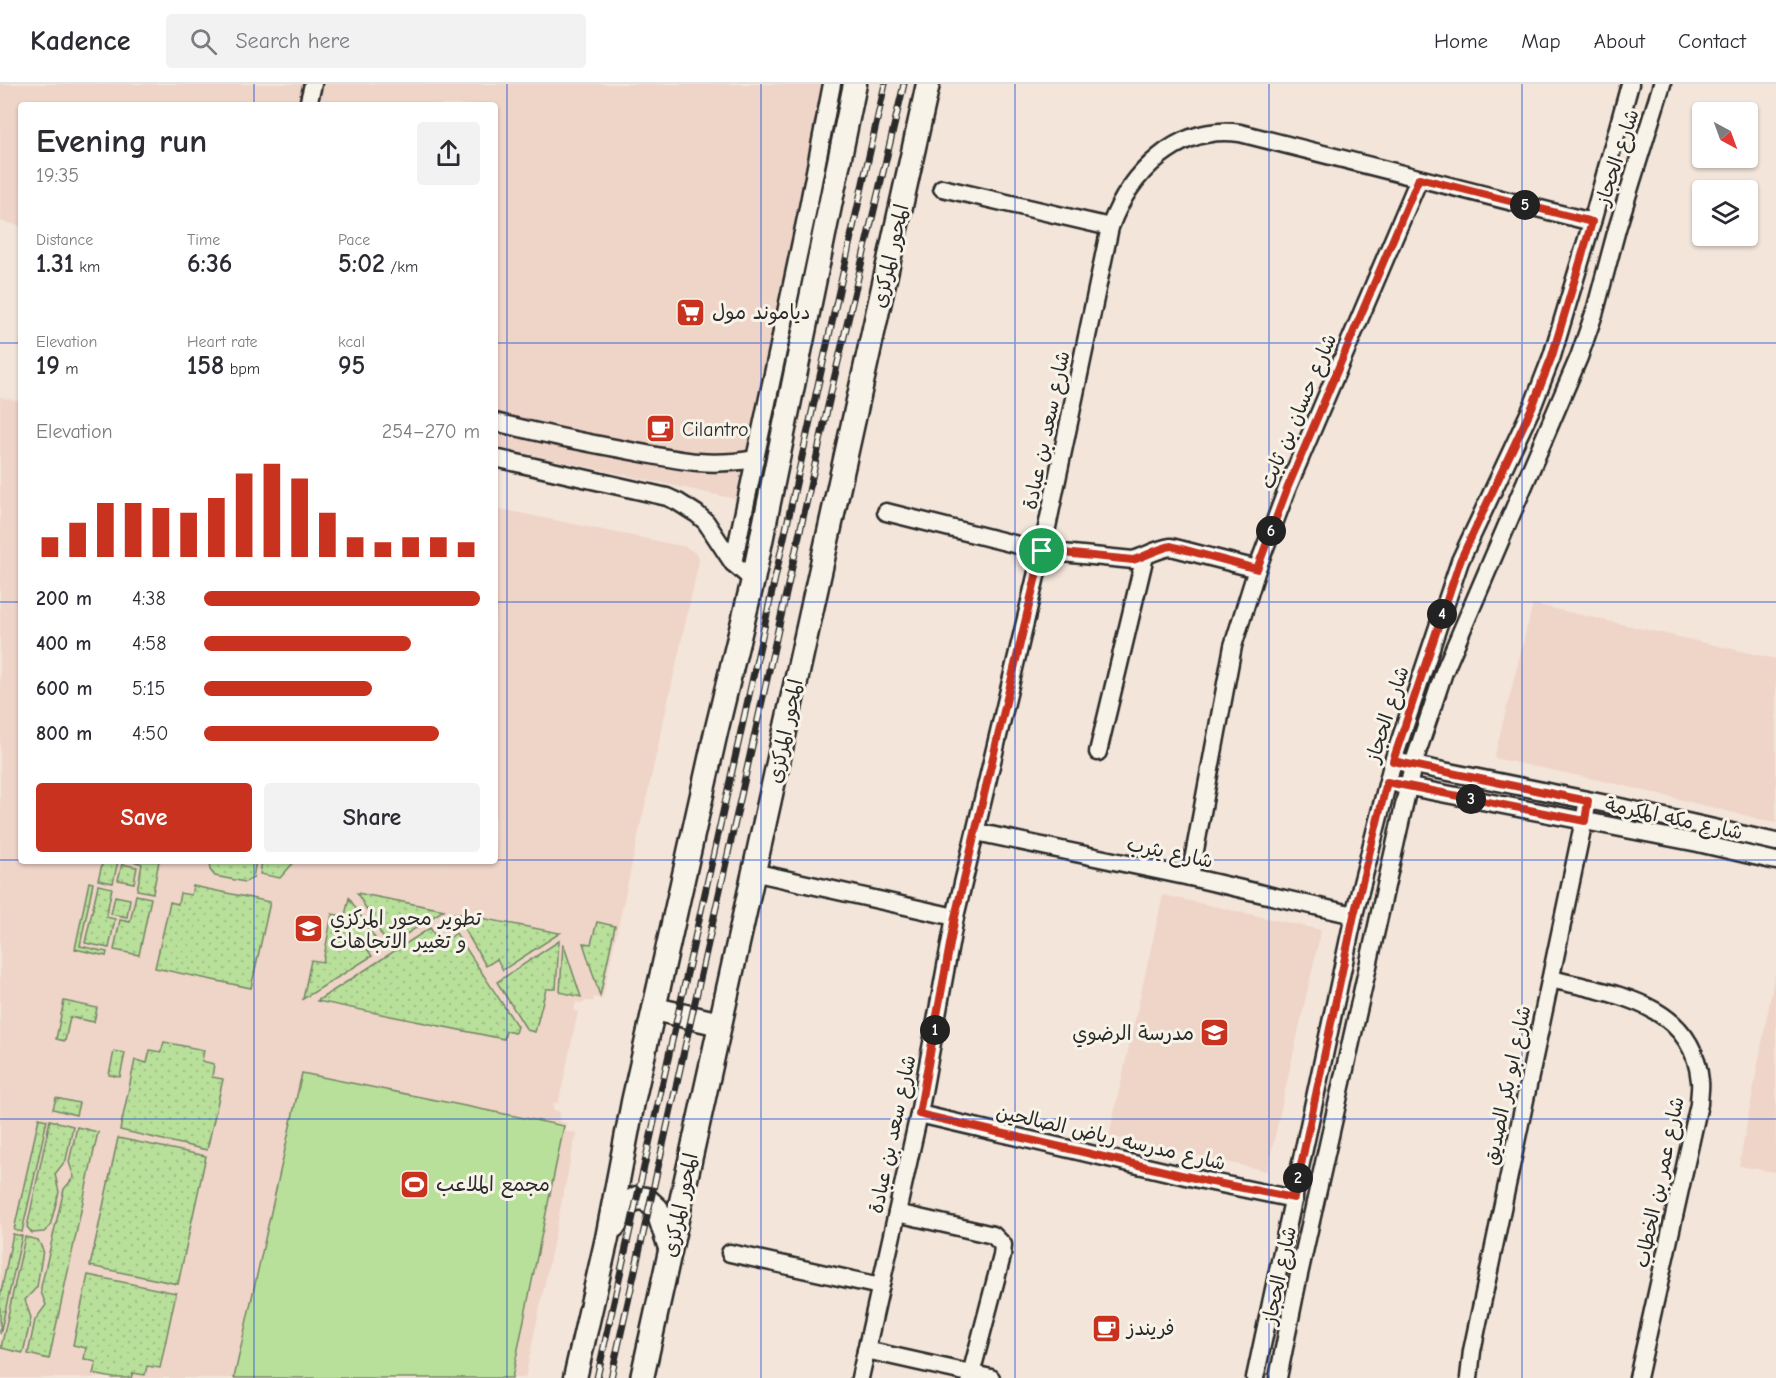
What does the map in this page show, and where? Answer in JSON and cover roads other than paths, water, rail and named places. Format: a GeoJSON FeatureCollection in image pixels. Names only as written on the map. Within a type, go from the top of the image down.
{"type":"FeatureCollection","features":[{"type":"Feature","properties":{"kind":"main road"},"geometry":{"type":"LineString","coordinates":[[575,1378],[607,1238],[633,1102],[716,732],[753,580],[855,84]]}},
{"type":"Feature","properties":{"kind":"main road","name":"المحور المركزى"},"geometry":{"type":"LineString","coordinates":[[642,1378],[928,84]]}},
{"type":"Feature","properties":{"kind":"main road"},"geometry":{"type":"LineString","coordinates":[[655,1009],[720,1024]]}},
{"type":"Feature","properties":{"kind":"main road"},"geometry":{"type":"LineString","coordinates":[[607,1238],[628,1203],[642,1198],[650,1201],[657,1209],[670,1250]]}},
{"type":"Feature","properties":{"kind":"street"},"geometry":{"type":"LineString","coordinates":[[309,102],[313,84]]}},
{"type":"Feature","properties":{"kind":"street"},"geometry":{"type":"LineString","coordinates":[[733,563],[832,84]]}},
{"type":"Feature","properties":{"kind":"street","name":"شارع الحجاز"},"geometry":{"type":"LineString","coordinates":[[1255,1378],[1354,915],[1393,761],[1460,561],[1533,405],[1552,356],[1630,84]]}},
{"type":"Feature","properties":{"kind":"street","name":"شارع الحجاز"},"geometry":{"type":"LineString","coordinates":[[1278,1378],[1413,765],[1455,645],[1579,357],[1595,311],[1617,229],[1662,84]]}},
{"type":"Feature","properties":{"kind":"street","name":"شارع سعد بن عبادة"},"geometry":{"type":"LineString","coordinates":[[860,1378],[919,1114],[955,917],[1042,551],[1110,227],[1118,206],[1130,186],[1161,154],[1202,135],[1224,131],[1592,222]]}},
{"type":"Feature","properties":{"kind":"street","name":"شارع حسان بن ثابت"},"geometry":{"type":"LineString","coordinates":[[1190,877],[1233,646],[1257,569],[1287,489],[1419,178]]}},
{"type":"Feature","properties":{"kind":"street"},"geometry":{"type":"LineString","coordinates":[[942,188],[1110,227]]}},
{"type":"Feature","properties":{"kind":"street"},"geometry":{"type":"LineString","coordinates":[[498,423],[698,463],[726,463],[755,459]]}},
{"type":"Feature","properties":{"kind":"street"},"geometry":{"type":"LineString","coordinates":[[498,459],[678,502],[706,522],[733,563],[753,580]]}},
{"type":"Feature","properties":{"kind":"street"},"geometry":{"type":"LineString","coordinates":[[886,512],[1042,551],[1133,560],[1160,548],[1171,546],[1257,569]]}},
{"type":"Feature","properties":{"kind":"street"},"geometry":{"type":"LineString","coordinates":[[1098,752],[1145,556]]}},
{"type":"Feature","properties":{"kind":"street","name":"شارع مكه المكرمة"},"geometry":{"type":"LineString","coordinates":[[1393,761],[1776,842]]}},
{"type":"Feature","properties":{"kind":"street","name":"شارع مكه المكرمة"},"geometry":{"type":"LineString","coordinates":[[1387,782],[1698,843],[1776,861]]}},
{"type":"Feature","properties":{"kind":"street","name":"شارع ابو بكر الصديق"},"geometry":{"type":"LineString","coordinates":[[1469,1378],[1472,1351],[1588,801]]}},
{"type":"Feature","properties":{"kind":"street","name":"شارع يثرب"},"geometry":{"type":"LineString","coordinates":[[976,832],[1190,877],[1354,915]]}},
{"type":"Feature","properties":{"kind":"street"},"geometry":{"type":"LineString","coordinates":[[753,872],[955,917]]}},
{"type":"Feature","properties":{"kind":"street","name":"شارع عمر بن الخطاب"},"geometry":{"type":"LineString","coordinates":[[1551,979],[1629,998],[1656,1009],[1677,1028],[1693,1052],[1700,1080],[1699,1104],[1638,1378]]}},
{"type":"Feature","properties":{"kind":"street","name":"شارع مدرسه رياض الصالحين"},"geometry":{"type":"LineString","coordinates":[[919,1114],[1207,1181],[1294,1198]]}},
{"type":"Feature","properties":{"kind":"street"},"geometry":{"type":"LineString","coordinates":[[897,1213],[993,1235],[1003,1245],[971,1376]]}},
{"type":"Feature","properties":{"kind":"street"},"geometry":{"type":"LineString","coordinates":[[730,1253],[880,1287]]}},
{"type":"Feature","properties":{"kind":"street"},"geometry":{"type":"LineString","coordinates":[[866,1350],[971,1376],[992,1378]]}},
{"type":"Feature","properties":{"kind":"railway"},"geometry":{"type":"LineString","coordinates":[[597,1378],[885,84]]}},
{"type":"Feature","properties":{"kind":"railway"},"geometry":{"type":"LineString","coordinates":[[611,1378],[834,379],[904,84]]}},
{"type":"Feature","properties":{"kind":"place","name":"دياموند مول"},"geometry":{"type":"Point","coordinates":[691,312]}},
{"type":"Feature","properties":{"kind":"place","name":"Cilantro"},"geometry":{"type":"Point","coordinates":[661,429]}},
{"type":"Feature","properties":{"kind":"place","name":"تطوير محور المركزي و تغيير الاتجاهات"},"geometry":{"type":"Point","coordinates":[309,929]}},
{"type":"Feature","properties":{"kind":"place","name":"مدرسة الرضوي"},"geometry":{"type":"Point","coordinates":[1215,1033]}},
{"type":"Feature","properties":{"kind":"place","name":"مجمع الملاعب"},"geometry":{"type":"Point","coordinates":[415,1184]}},
{"type":"Feature","properties":{"kind":"place","name":"فريندز"},"geometry":{"type":"Point","coordinates":[1106,1328]}}]}
